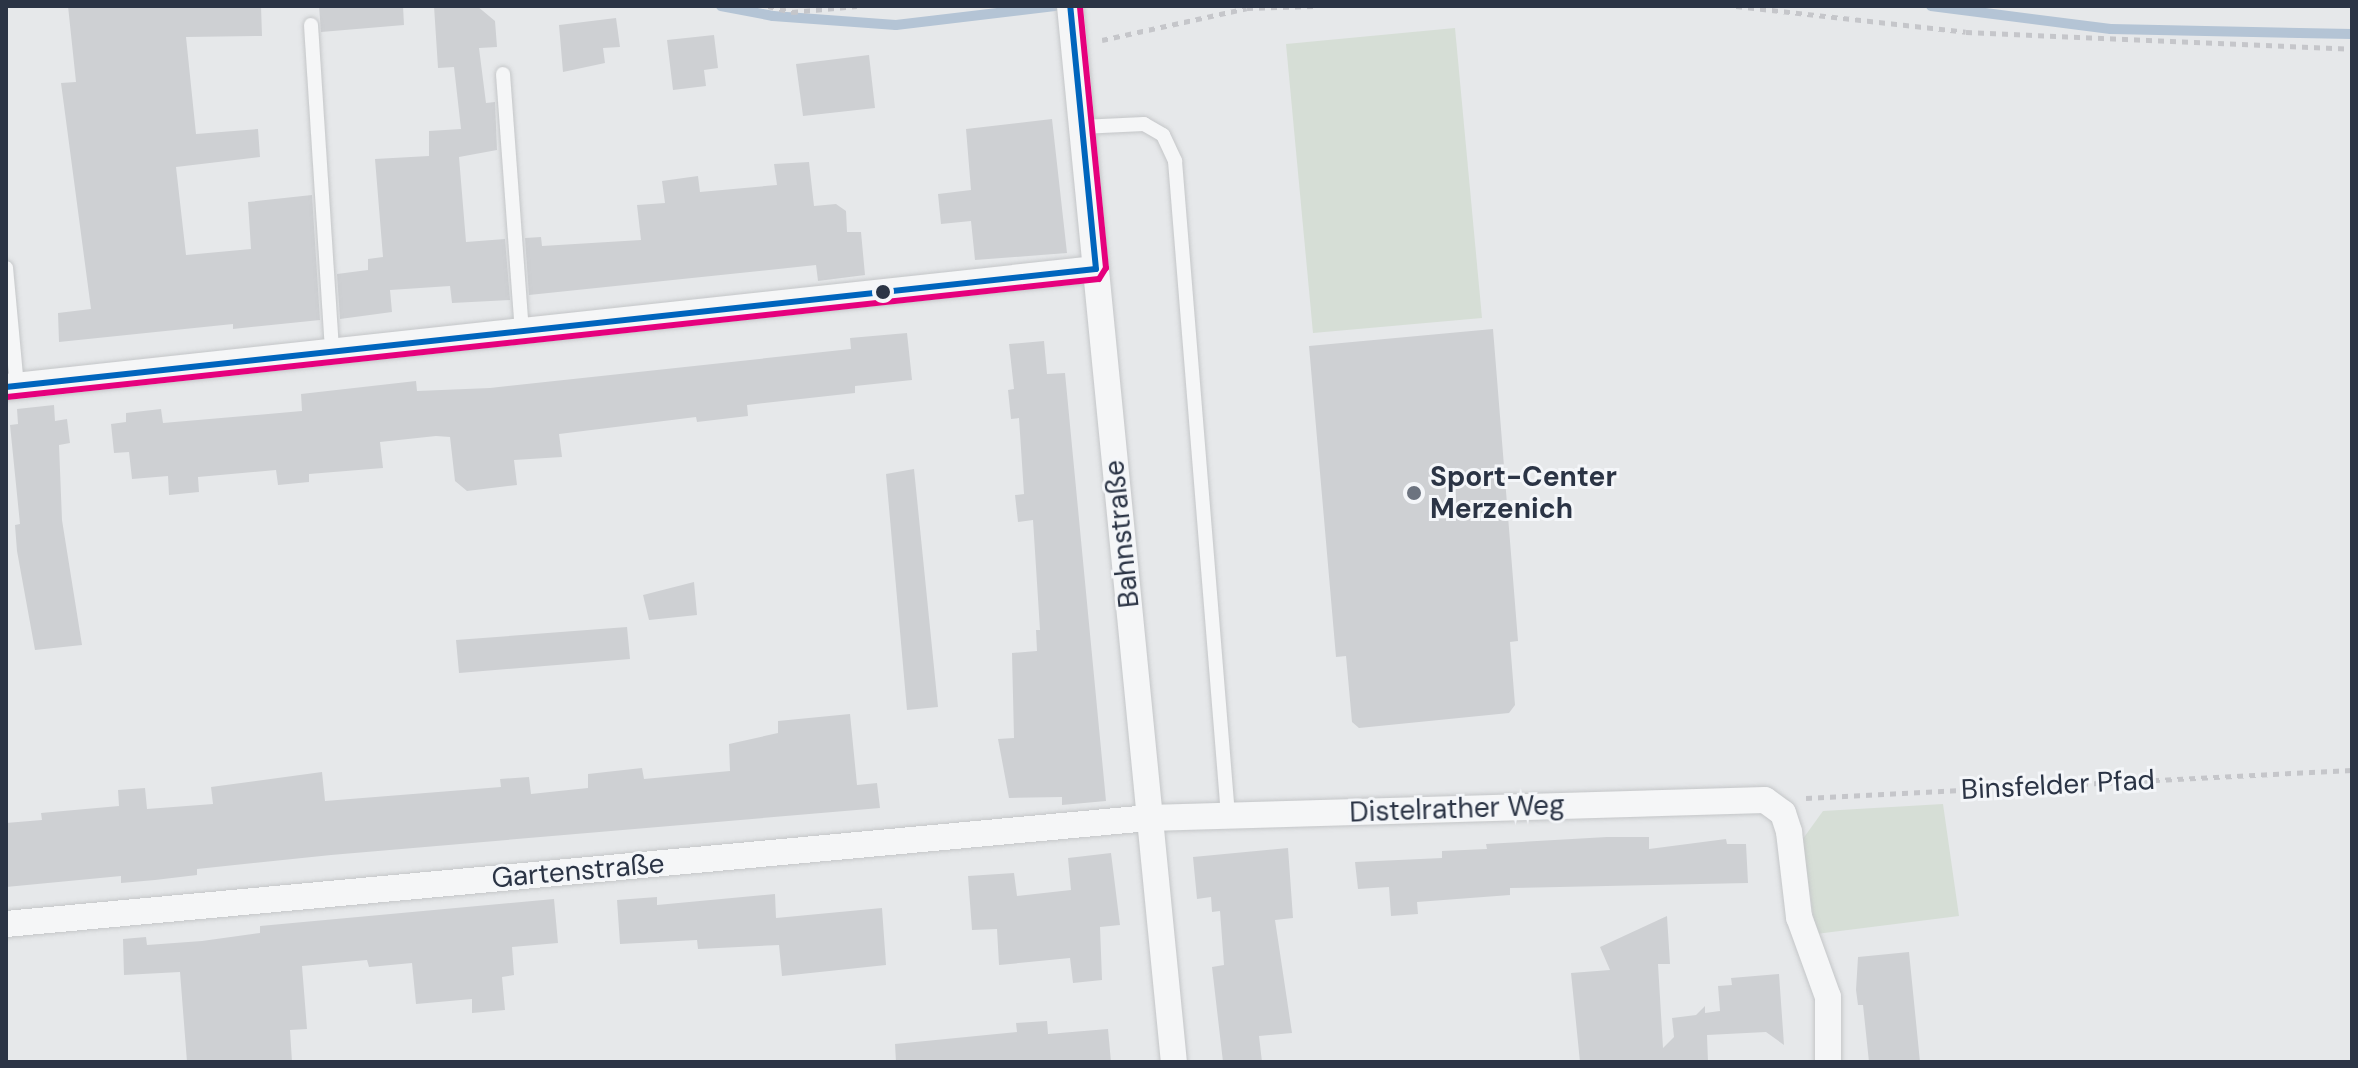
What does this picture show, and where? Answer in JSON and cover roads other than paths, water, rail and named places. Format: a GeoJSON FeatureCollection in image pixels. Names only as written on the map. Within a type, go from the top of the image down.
{"type":"FeatureCollection","features":[{"type":"Feature","properties":{"kind":"street","name":"Bahnstraße"},"geometry":{"type":"LineString","coordinates":[[1070,6],[1174,1062]]}},
{"type":"Feature","properties":{"kind":"street"},"geometry":{"type":"LineString","coordinates":[[12,386],[1096,269]]}},
{"type":"Feature","properties":{"kind":"street","name":"Distelrather Weg"},"geometry":{"type":"LineString","coordinates":[[1149,818],[1765,800],[1783,813],[1789,832],[1799,917],[1828,997],[1828,1062]]}},
{"type":"Feature","properties":{"kind":"street","name":"Gartenstraße"},"geometry":{"type":"LineString","coordinates":[[6,924],[1149,818]]}},
{"type":"Feature","properties":{"kind":"lane"},"geometry":{"type":"LineString","coordinates":[[311,25],[332,352]]}},
{"type":"Feature","properties":{"kind":"lane"},"geometry":{"type":"LineString","coordinates":[[503,74],[522,331]]}},
{"type":"Feature","properties":{"kind":"lane"},"geometry":{"type":"LineString","coordinates":[[1081,127],[1144,124],[1163,135],[1175,161],[1228,816]]}},
{"type":"Feature","properties":{"kind":"lane"},"geometry":{"type":"LineString","coordinates":[[6,268],[12,386]]}},
{"type":"Feature","properties":{"kind":"waterway"},"geometry":{"type":"LineString","coordinates":[[721,6],[773,16],[896,25],[1055,6]]}},
{"type":"Feature","properties":{"kind":"waterway"},"geometry":{"type":"LineString","coordinates":[[1931,6],[2111,29],[2352,34]]}},
{"type":"Feature","properties":{"kind":"place","name":"Sport-Center Merzenich"},"geometry":{"type":"Point","coordinates":[1414,493]}}]}
